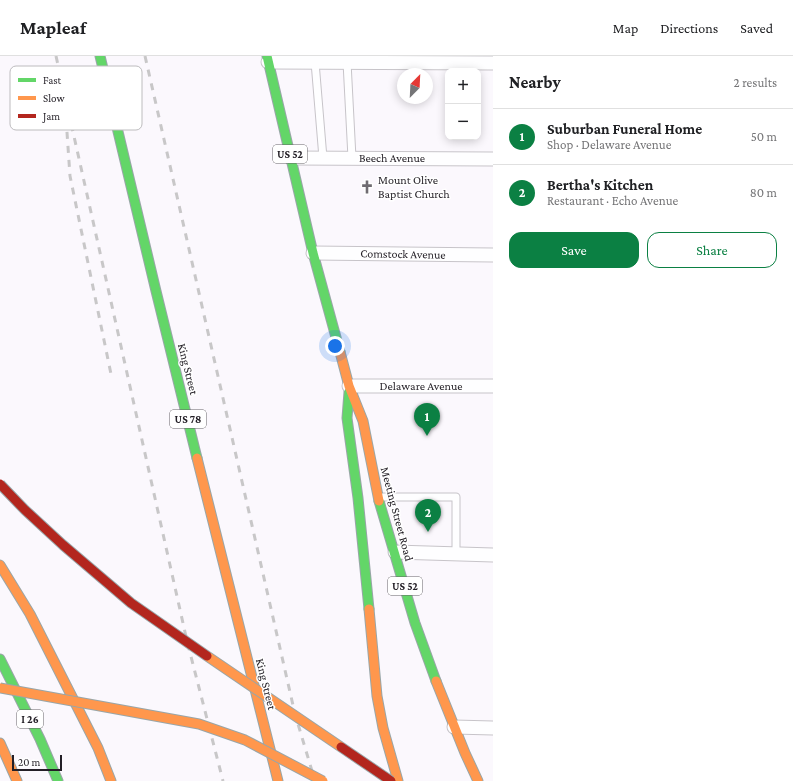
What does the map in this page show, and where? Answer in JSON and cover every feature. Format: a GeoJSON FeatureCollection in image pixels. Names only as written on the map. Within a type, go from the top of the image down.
{"type":"FeatureCollection","features":[{"type":"Feature","properties":{"kind":"main road","name":"King Street"},"geometry":{"type":"LineString","coordinates":[[100,56],[102,66]]}},
{"type":"Feature","properties":{"kind":"main road","name":"Meeting Street Road"},"geometry":{"type":"LineString","coordinates":[[268,59],[312,252],[349,386],[363,420],[378,497],[418,630],[435,679],[478,781]]}},
{"type":"Feature","properties":{"kind":"main road","name":"King Street"},"geometry":{"type":"LineString","coordinates":[[118,130],[156,291],[278,781]]}},
{"type":"Feature","properties":{"kind":"main road","name":"Meeting Street Road"},"geometry":{"type":"LineString","coordinates":[[349,386],[347,418],[358,498],[377,696],[383,728],[398,781]]}},
{"type":"Feature","properties":{"kind":"main road"},"geometry":{"type":"LineString","coordinates":[[0,484],[25,510],[63,545],[131,603],[391,781]]}},
{"type":"Feature","properties":{"kind":"main road"},"geometry":{"type":"LineString","coordinates":[[0,564],[30,614],[98,748],[112,781]]}},
{"type":"Feature","properties":{"kind":"main road","name":"I 26"},"geometry":{"type":"LineString","coordinates":[[0,659],[40,738],[58,781]]}},
{"type":"Feature","properties":{"kind":"main road"},"geometry":{"type":"LineString","coordinates":[[0,688],[199,724],[245,740],[324,781]]}},
{"type":"Feature","properties":{"kind":"main road"},"geometry":{"type":"LineString","coordinates":[[0,743],[17,781]]}},
{"type":"Feature","properties":{"kind":"street"},"geometry":{"type":"LineString","coordinates":[[268,59],[315,62],[493,63]]}},
{"type":"Feature","properties":{"kind":"street","name":"Beech Avenue"},"geometry":{"type":"LineString","coordinates":[[291,158],[493,159]]}},
{"type":"Feature","properties":{"kind":"street","name":"Comstock Avenue"},"geometry":{"type":"LineString","coordinates":[[312,252],[493,255]]}},
{"type":"Feature","properties":{"kind":"street","name":"Delaware Avenue"},"geometry":{"type":"LineString","coordinates":[[349,386],[493,386]]}},
{"type":"Feature","properties":{"kind":"street"},"geometry":{"type":"LineString","coordinates":[[395,552],[493,554]]}},
{"type":"Feature","properties":{"kind":"street"},"geometry":{"type":"LineString","coordinates":[[454,727],[493,728]]}},
{"type":"Feature","properties":{"kind":"lane"},"geometry":{"type":"LineString","coordinates":[[315,62],[323,158]]}},
{"type":"Feature","properties":{"kind":"lane"},"geometry":{"type":"LineString","coordinates":[[347,62],[352,158]]}},
{"type":"Feature","properties":{"kind":"lane"},"geometry":{"type":"LineString","coordinates":[[378,497],[456,496],[456,554]]}},
{"type":"Feature","properties":{"kind":"railway"},"geometry":{"type":"LineString","coordinates":[[56,56],[58,66]]}},
{"type":"Feature","properties":{"kind":"railway"},"geometry":{"type":"LineString","coordinates":[[145,56],[295,714],[315,781]]}},
{"type":"Feature","properties":{"kind":"railway"},"geometry":{"type":"LineString","coordinates":[[67,130],[70,176],[111,374]]}},
{"type":"Feature","properties":{"kind":"railway"},"geometry":{"type":"LineString","coordinates":[[73,130],[187,641],[223,781]]}},
{"type":"Feature","properties":{"kind":"traffic: fast"},"geometry":{"type":"LineString","coordinates":[[100,56],[102,66]]}},
{"type":"Feature","properties":{"kind":"traffic: fast"},"geometry":{"type":"LineString","coordinates":[[267,56],[313,253],[340,352]]}},
{"type":"Feature","properties":{"kind":"traffic: fast"},"geometry":{"type":"LineString","coordinates":[[118,130],[197,458]]}},
{"type":"Feature","properties":{"kind":"traffic: fast"},"geometry":{"type":"LineString","coordinates":[[349,392],[347,418],[358,498],[369,609]]}},
{"type":"Feature","properties":{"kind":"traffic: fast"},"geometry":{"type":"LineString","coordinates":[[379,501],[415,623],[436,681]]}},
{"type":"Feature","properties":{"kind":"traffic: fast"},"geometry":{"type":"LineString","coordinates":[[0,659],[40,739],[58,781]]}},
{"type":"Feature","properties":{"kind":"traffic: slow"},"geometry":{"type":"LineString","coordinates":[[340,352],[349,386],[363,421],[379,501]]}},
{"type":"Feature","properties":{"kind":"traffic: slow"},"geometry":{"type":"LineString","coordinates":[[197,458],[278,781]]}},
{"type":"Feature","properties":{"kind":"traffic: slow"},"geometry":{"type":"LineString","coordinates":[[0,565],[30,614],[98,748],[111,781]]}},
{"type":"Feature","properties":{"kind":"traffic: slow"},"geometry":{"type":"LineString","coordinates":[[369,609],[377,696],[383,728],[398,781]]}},
{"type":"Feature","properties":{"kind":"traffic: slow"},"geometry":{"type":"LineString","coordinates":[[207,656],[341,747]]}},
{"type":"Feature","properties":{"kind":"traffic: slow"},"geometry":{"type":"LineString","coordinates":[[436,681],[478,781]]}},
{"type":"Feature","properties":{"kind":"traffic: slow"},"geometry":{"type":"LineString","coordinates":[[0,688],[199,724],[245,740],[323,781]]}},
{"type":"Feature","properties":{"kind":"traffic: slow"},"geometry":{"type":"LineString","coordinates":[[0,743],[17,781]]}},
{"type":"Feature","properties":{"kind":"traffic: jam"},"geometry":{"type":"LineString","coordinates":[[0,484],[25,510],[63,545],[131,603],[207,656]]}},
{"type":"Feature","properties":{"kind":"traffic: jam"},"geometry":{"type":"LineString","coordinates":[[341,747],[391,781]]}},
{"type":"Feature","properties":{"kind":"place","name":"Mount Olive Baptist Church"},"geometry":{"type":"Point","coordinates":[367,187]}},
{"type":"Feature","properties":{"kind":"place","name":"Suburban Funeral Home"},"geometry":{"type":"Point","coordinates":[427,436]}},
{"type":"Feature","properties":{"kind":"place","name":"Bertha's Kitchen"},"geometry":{"type":"Point","coordinates":[428,532]}}]}
